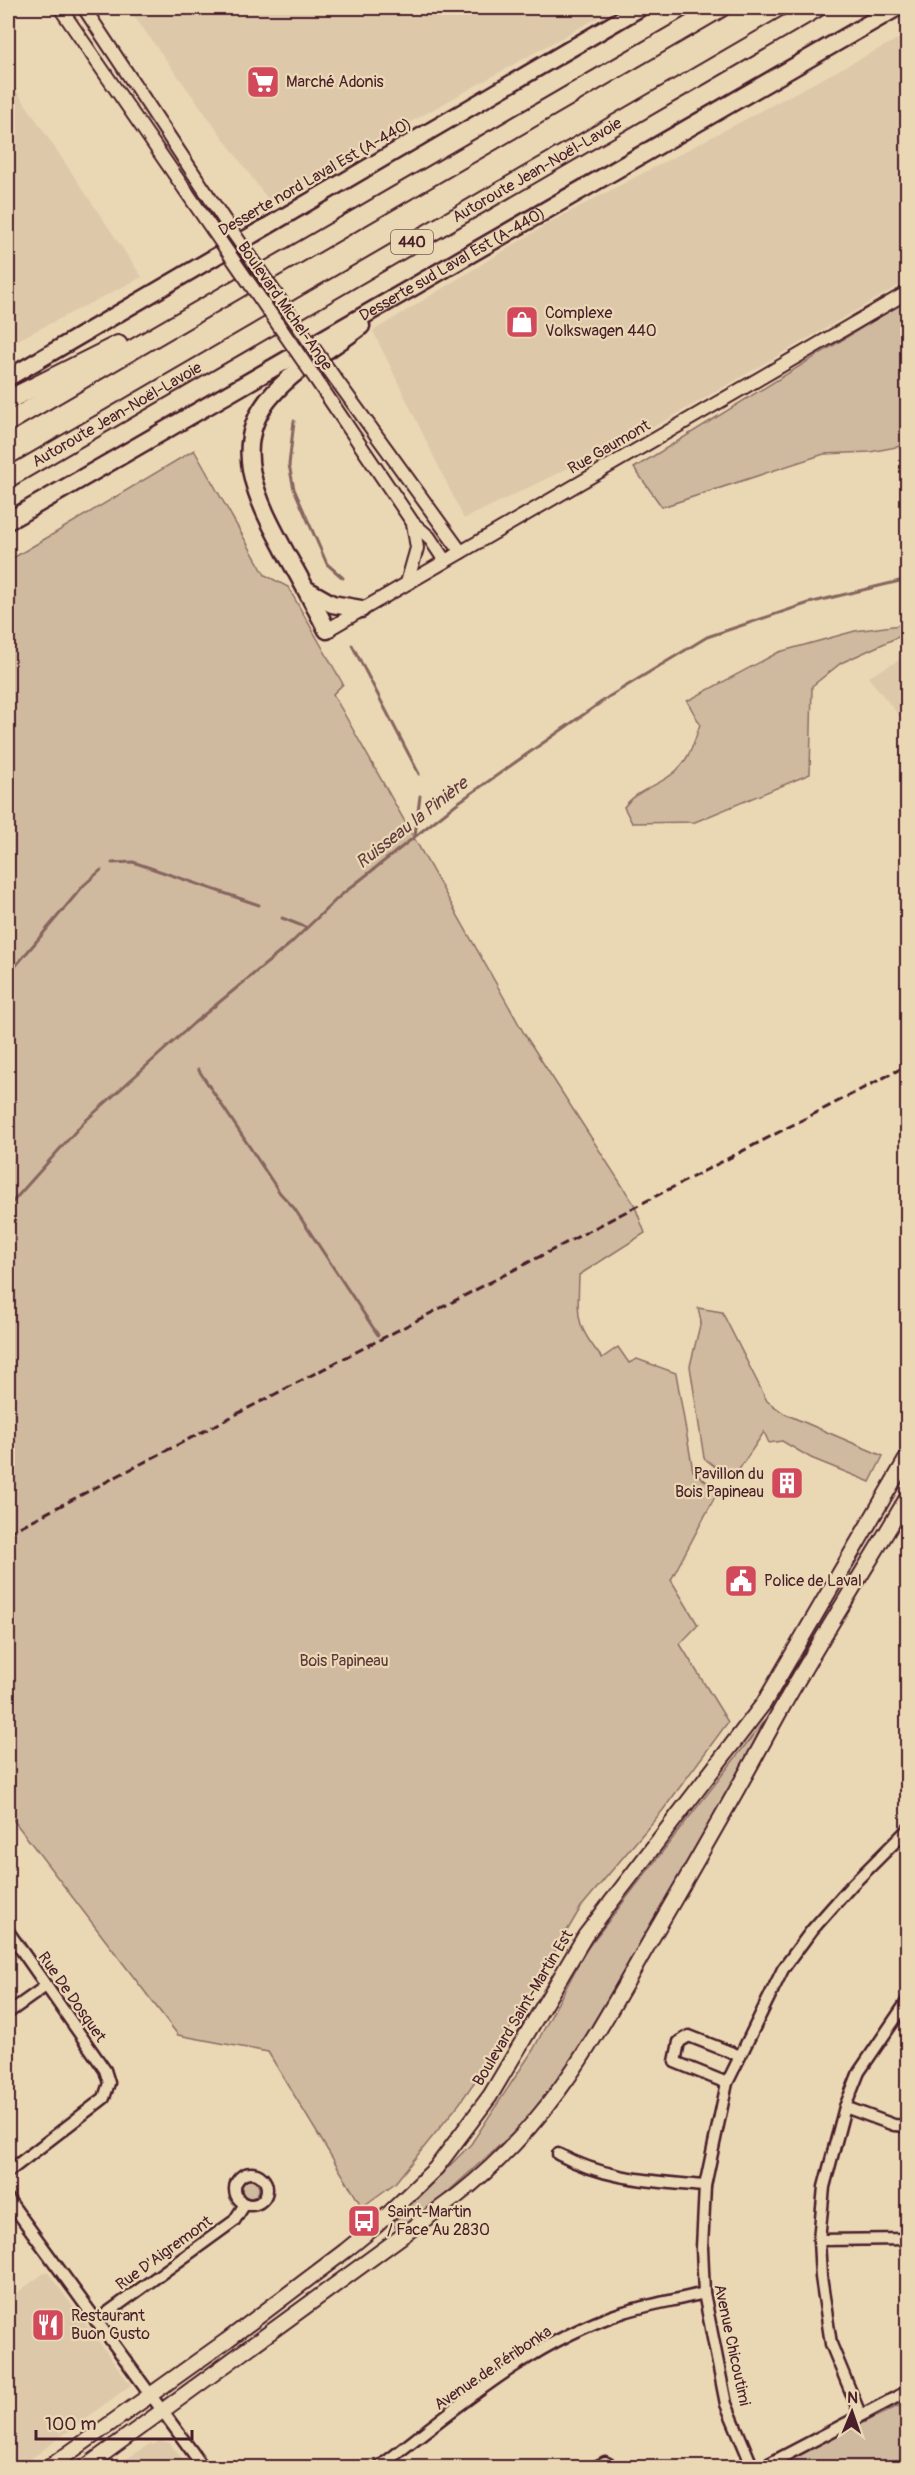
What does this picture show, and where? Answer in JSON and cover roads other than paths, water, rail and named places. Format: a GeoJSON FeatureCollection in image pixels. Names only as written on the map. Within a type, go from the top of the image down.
{"type":"FeatureCollection","features":[{"type":"Feature","properties":{"kind":"highway"},"geometry":{"type":"LineString","coordinates":[[8,422],[720,8]]}},
{"type":"Feature","properties":{"kind":"highway","name":"Autoroute Jean-Noël-Lavoie"},"geometry":{"type":"LineString","coordinates":[[8,478],[816,8]]}},
{"type":"Feature","properties":{"kind":"highway","name":"Desserte sud Laval Est (A-440)"},"geometry":{"type":"LineString","coordinates":[[8,521],[289,356],[389,303],[897,8]]}},
{"type":"Feature","properties":{"kind":"highway"},"geometry":{"type":"LineString","coordinates":[[8,400],[267,271]]}},
{"type":"Feature","properties":{"kind":"highway"},"geometry":{"type":"LineString","coordinates":[[327,630],[266,514],[253,482],[250,454],[254,426],[267,400],[281,386],[389,303]]}},
{"type":"Feature","properties":{"kind":"highway"},"geometry":{"type":"LineString","coordinates":[[305,588],[332,604],[361,609]]}},
{"type":"Feature","properties":{"kind":"main road","name":"Desserte nord Laval Est (A-440)"},"geometry":{"type":"LineString","coordinates":[[8,378],[81,333],[640,8]]}},
{"type":"Feature","properties":{"kind":"main road"},"geometry":{"type":"LineString","coordinates":[[8,364],[81,333]]}},
{"type":"Feature","properties":{"kind":"main road","name":"Boulevard Saint-Martin Est"},"geometry":{"type":"LineString","coordinates":[[48,2468],[345,2251],[377,2226],[436,2168],[490,2096],[585,1936],[746,1728],[805,1633],[907,1459]]}},
{"type":"Feature","properties":{"kind":"main road"},"geometry":{"type":"LineString","coordinates":[[84,2468],[465,2190],[505,2155],[543,2114],[600,2030],[820,1642],[908,1496]]}},
{"type":"Feature","properties":{"kind":"main road"},"geometry":{"type":"LineString","coordinates":[[851,1553],[872,1557]]}},
{"type":"Feature","properties":{"kind":"main road"},"geometry":{"type":"LineString","coordinates":[[805,1633],[820,1642]]}},
{"type":"Feature","properties":{"kind":"street","name":"Boulevard Michel-Ange"},"geometry":{"type":"LineString","coordinates":[[60,8],[413,523],[429,537],[445,561]]}},
{"type":"Feature","properties":{"kind":"street","name":"Boulevard Michel-Ange"},"geometry":{"type":"LineString","coordinates":[[84,8],[225,221],[328,370],[461,552]]}},
{"type":"Feature","properties":{"kind":"street","name":"Rue Gaumont"},"geometry":{"type":"LineString","coordinates":[[327,630],[908,292]]}},
{"type":"Feature","properties":{"kind":"street"},"geometry":{"type":"LineString","coordinates":[[407,583],[417,548],[413,523]]}},
{"type":"Feature","properties":{"kind":"street","name":"Avenue Chicoutimi"},"geometry":{"type":"LineString","coordinates":[[753,2468],[726,2404],[704,2293],[702,2248],[705,2186],[727,2084],[783,1969],[812,1930],[852,1885],[908,1829]]}},
{"type":"Feature","properties":{"kind":"street","name":"Rue De Dosquet"},"geometry":{"type":"LineString","coordinates":[[8,1931],[105,2070],[109,2083],[104,2098],[8,2172]]}},
{"type":"Feature","properties":{"kind":"street"},"geometry":{"type":"LineString","coordinates":[[8,2013],[46,1986]]}},
{"type":"Feature","properties":{"kind":"street"},"geometry":{"type":"LineString","coordinates":[[860,2414],[831,2344],[820,2277],[819,2240],[824,2187],[845,2107],[859,2072],[908,2001]]}},
{"type":"Feature","properties":{"kind":"street"},"geometry":{"type":"LineString","coordinates":[[727,2084],[675,2062],[679,2042],[689,2036],[740,2056]]}},
{"type":"Feature","properties":{"kind":"street"},"geometry":{"type":"LineString","coordinates":[[845,2107],[894,2125],[908,2126]]}},
{"type":"Feature","properties":{"kind":"street"},"geometry":{"type":"LineString","coordinates":[[558,2154],[593,2170],[621,2178],[705,2186]]}},
{"type":"Feature","properties":{"kind":"street"},"geometry":{"type":"LineString","coordinates":[[8,2199],[204,2468]]}},
{"type":"Feature","properties":{"kind":"street","name":"Rue D'Aigremont"},"geometry":{"type":"LineString","coordinates":[[96,2321],[234,2221],[245,2204]]}},
{"type":"Feature","properties":{"kind":"street"},"geometry":{"type":"LineString","coordinates":[[819,2240],[908,2239]]}},
{"type":"Feature","properties":{"kind":"street","name":"Avenue de Péribonka"},"geometry":{"type":"LineString","coordinates":[[378,2468],[482,2390],[550,2345],[623,2313],[704,2293]]}},
{"type":"Feature","properties":{"kind":"street"},"geometry":{"type":"LineString","coordinates":[[760,2468],[908,2391]]}},
{"type":"Feature","properties":{"kind":"street"},"geometry":{"type":"LineString","coordinates":[[594,2468],[605,2462],[616,2468]]}},
{"type":"Feature","properties":{"kind":"waterway"},"geometry":{"type":"LineString","coordinates":[[294,421],[289,465],[294,489],[327,564],[343,578]]}},
{"type":"Feature","properties":{"kind":"waterway","name":"Ruisseau la Pinière"},"geometry":{"type":"LineString","coordinates":[[8,1207],[83,1123],[194,1023],[290,944],[340,896],[456,804],[610,696],[707,637],[809,603],[908,579]]}},
{"type":"Feature","properties":{"kind":"waterway"},"geometry":{"type":"LineString","coordinates":[[352,645],[419,774]]}},
{"type":"Feature","properties":{"kind":"waterway"},"geometry":{"type":"LineString","coordinates":[[415,835],[420,796]]}},
{"type":"Feature","properties":{"kind":"waterway"},"geometry":{"type":"LineString","coordinates":[[112,863],[133,862],[259,905]]}},
{"type":"Feature","properties":{"kind":"waterway"},"geometry":{"type":"LineString","coordinates":[[8,975],[84,885],[101,870]]}},
{"type":"Feature","properties":{"kind":"waterway"},"geometry":{"type":"LineString","coordinates":[[282,918],[305,927]]}},
{"type":"Feature","properties":{"kind":"waterway"},"geometry":{"type":"LineString","coordinates":[[198,1069],[378,1335]]}},
{"type":"Feature","properties":{"kind":"railway"},"geometry":{"type":"LineString","coordinates":[[8,1533],[908,1065]]}},
{"type":"Feature","properties":{"kind":"place","name":"Marché Adonis"},"geometry":{"type":"Point","coordinates":[263,82]}},
{"type":"Feature","properties":{"kind":"place","name":"Complexe Volkswagen 440"},"geometry":{"type":"Point","coordinates":[522,322]}},
{"type":"Feature","properties":{"kind":"place","name":"Pavillon du Bois Papineau"},"geometry":{"type":"Point","coordinates":[787,1483]}},
{"type":"Feature","properties":{"kind":"place","name":"Police de Laval"},"geometry":{"type":"Point","coordinates":[741,1581]}},
{"type":"Feature","properties":{"kind":"place","name":"Saint-Martin / Face Au 2830"},"geometry":{"type":"Point","coordinates":[364,2221]}},
{"type":"Feature","properties":{"kind":"place","name":"Restaurant Buon Gusto"},"geometry":{"type":"Point","coordinates":[48,2325]}},
{"type":"Feature","properties":{"kind":"park label","name":"Bois Papineau"},"geometry":{"type":"Point","coordinates":[344,1661]}}]}
